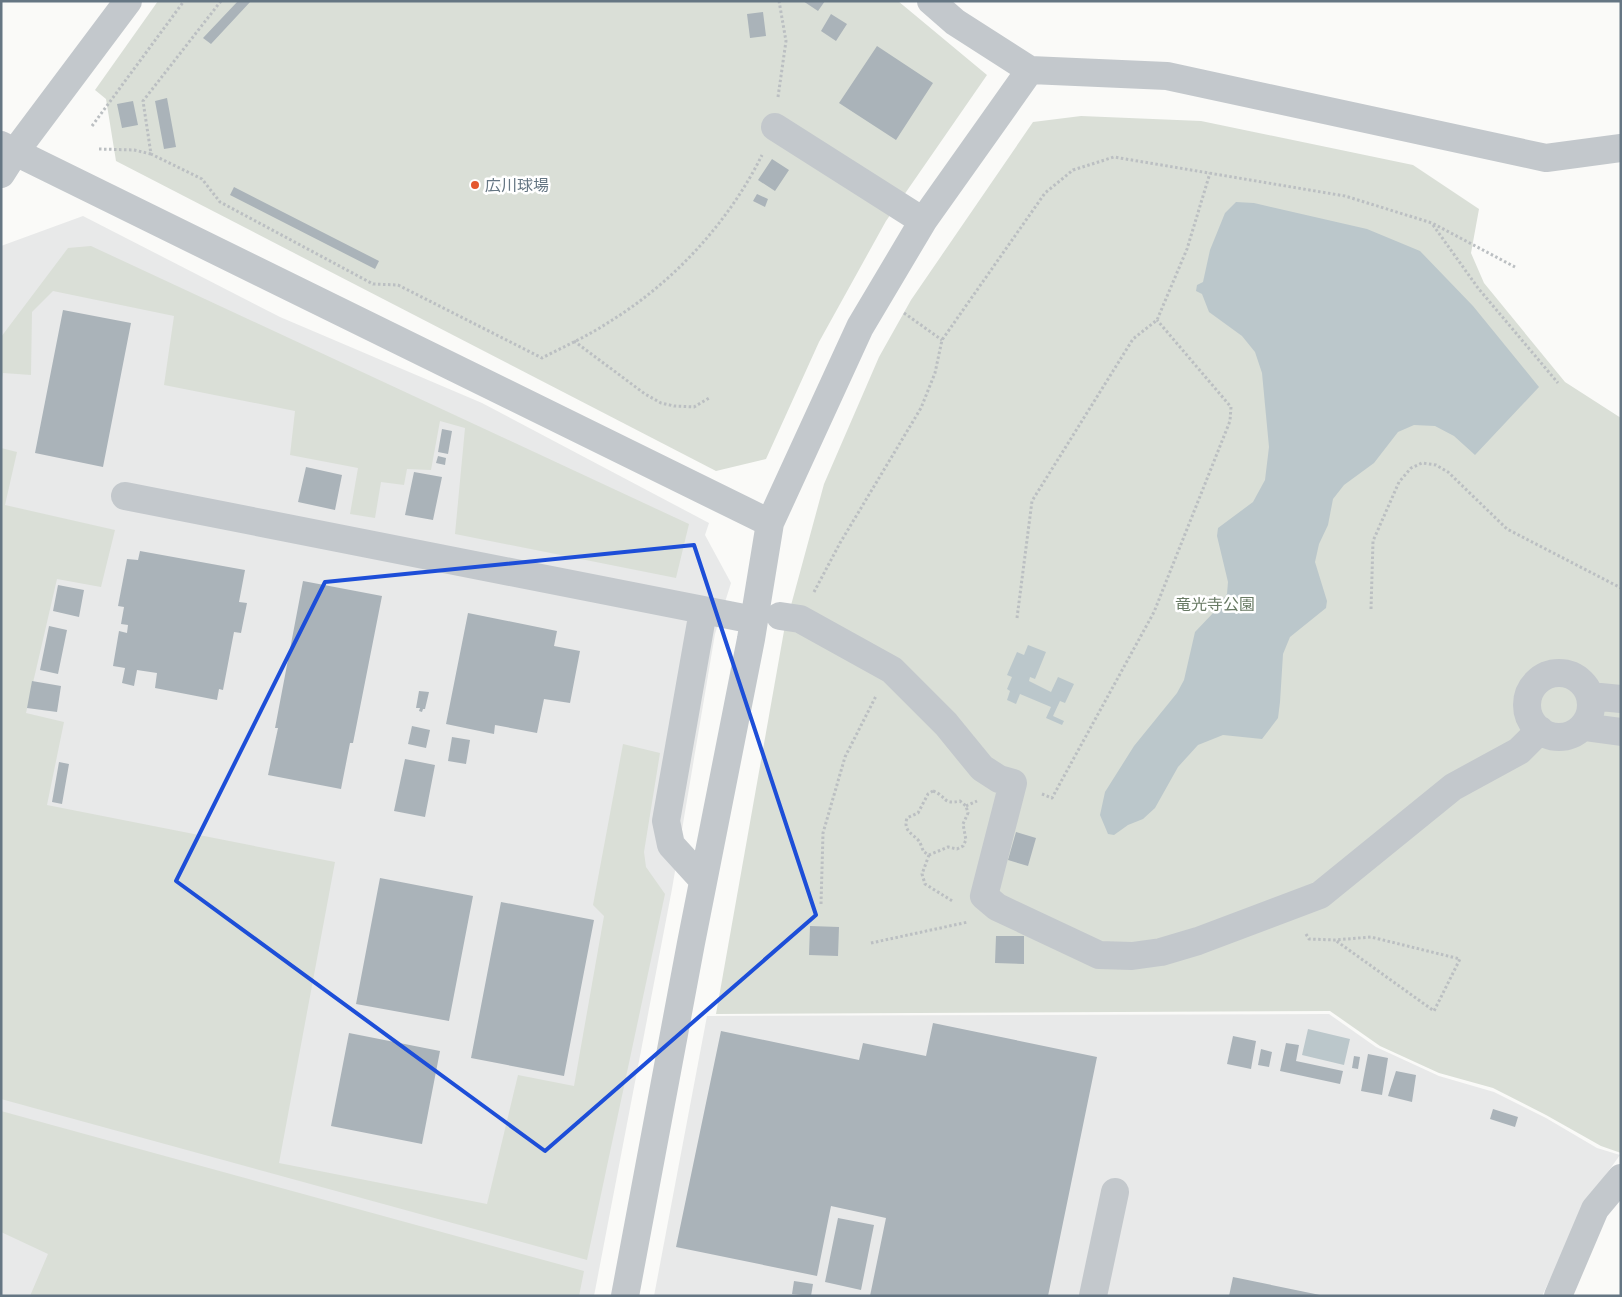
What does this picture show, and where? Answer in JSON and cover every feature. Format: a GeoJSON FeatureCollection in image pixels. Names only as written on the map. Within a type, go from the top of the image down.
{"type":"FeatureCollection","features":[{"type":"Feature","properties":{"kind":"street"},"geometry":{"type":"LineString","coordinates":[[128,1],[6,157],[770,523]]}},
{"type":"Feature","properties":{"kind":"street"},"geometry":{"type":"LineString","coordinates":[[931,1],[955,22],[1030,70],[1167,76],[1546,158],[1621,148]]}},
{"type":"Feature","properties":{"kind":"street"},"geometry":{"type":"LineString","coordinates":[[625,1296],[703,880],[778,618],[770,523],[860,327],[923,221],[1030,70]]}},
{"type":"Feature","properties":{"kind":"street"},"geometry":{"type":"LineString","coordinates":[[775,127],[923,221]]}},
{"type":"Feature","properties":{"kind":"street"},"geometry":{"type":"LineString","coordinates":[[125,496],[703,611],[778,618],[889,669],[946,724],[982,768],[999,779],[1013,783],[984,896],[997,908],[1099,954],[1132,956],[1162,952],[1198,941],[1320,895],[1453,786],[1519,751],[1540,730]]}},
{"type":"Feature","properties":{"kind":"street"},"geometry":{"type":"LineString","coordinates":[[703,611],[666,821],[671,845],[703,880]]}},
{"type":"Feature","properties":{"kind":"street"},"geometry":{"type":"LineString","coordinates":[[1564,673],[1574,676],[1583,683],[1592,704],[1588,721],[1584,727],[1567,736],[1556,737],[1545,734],[1540,730],[1531,720],[1527,711],[1530,691],[1536,682],[1544,676],[1564,673]]}},
{"type":"Feature","properties":{"kind":"street"},"geometry":{"type":"LineString","coordinates":[[1590,696],[1621,699]]}},
{"type":"Feature","properties":{"kind":"street"},"geometry":{"type":"LineString","coordinates":[[1584,727],[1621,732]]}},
{"type":"Feature","properties":{"kind":"street"},"geometry":{"type":"LineString","coordinates":[[1558,1296],[1595,1209],[1621,1178]]}},
{"type":"Feature","properties":{"kind":"street"},"geometry":{"type":"LineString","coordinates":[[1093,1296],[1115,1192]]}},
{"type":"Feature","properties":{"kind":"path"},"geometry":{"type":"LineString","coordinates":[[92,126],[184,1]]}},
{"type":"Feature","properties":{"kind":"path"},"geometry":{"type":"LineString","coordinates":[[151,154],[143,101],[222,1]]}},
{"type":"Feature","properties":{"kind":"path"},"geometry":{"type":"LineString","coordinates":[[99,149],[134,150],[151,154],[202,180],[220,202],[373,284],[398,285],[542,358],[609,322],[645,297],[685,261],[724,217],[752,174],[775,127],[786,41],[779,1]]}},
{"type":"Feature","properties":{"kind":"path"},"geometry":{"type":"LineString","coordinates":[[778,618],[840,542],[921,408],[936,373],[942,340],[1045,193],[1073,170],[1114,157],[1345,196],[1432,223],[1514,267]]}},
{"type":"Feature","properties":{"kind":"path"},"geometry":{"type":"LineString","coordinates":[[1017,618],[1032,501],[1133,339],[1157,320],[1187,249],[1210,173]]}},
{"type":"Feature","properties":{"kind":"path"},"geometry":{"type":"LineString","coordinates":[[1432,223],[1478,288],[1558,383]]}},
{"type":"Feature","properties":{"kind":"path"},"geometry":{"type":"LineString","coordinates":[[898,309],[942,340]]}},
{"type":"Feature","properties":{"kind":"path"},"geometry":{"type":"LineString","coordinates":[[1013,783],[1052,798],[1154,612],[1230,421],[1231,407],[1157,320]]}},
{"type":"Feature","properties":{"kind":"path"},"geometry":{"type":"LineString","coordinates":[[574,341],[660,403],[694,407],[709,398]]}},
{"type":"Feature","properties":{"kind":"path"},"geometry":{"type":"LineString","coordinates":[[1371,609],[1373,541],[1399,482],[1411,468],[1422,463],[1436,465],[1448,472],[1507,529],[1621,588]]}},
{"type":"Feature","properties":{"kind":"path"},"geometry":{"type":"LineString","coordinates":[[821,904],[822,833],[833,792],[845,757],[889,669]]}},
{"type":"Feature","properties":{"kind":"path"},"geometry":{"type":"LineString","coordinates":[[933,791],[941,794],[946,801],[951,803],[960,801],[966,806],[968,813],[963,824],[966,840],[963,846],[943,848],[934,855],[929,855],[924,852],[917,839],[908,832],[905,824],[907,818],[918,813],[928,794],[933,791]]}},
{"type":"Feature","properties":{"kind":"path"},"geometry":{"type":"LineString","coordinates":[[929,855],[922,874],[925,884],[956,903]]}},
{"type":"Feature","properties":{"kind":"path"},"geometry":{"type":"LineString","coordinates":[[1294,906],[1309,939],[1371,938],[1460,959],[1434,1012],[1335,940]]}},
{"type":"Feature","properties":{"kind":"path"},"geometry":{"type":"LineString","coordinates":[[871,943],[1010,913]]}},
{"type":"Feature","properties":{"kind":"highlighted area"},"geometry":{"type":"Polygon","coordinates":[[[694,545],[816,915],[545,1151],[176,881],[325,582],[694,545]]]}},
{"type":"Feature","properties":{"kind":"shaded area"},"geometry":{"type":"Polygon","coordinates":[[[1236,202],[1254,203],[1367,229],[1420,251],[1473,306],[1539,387],[1475,455],[1454,436],[1435,426],[1414,425],[1398,432],[1374,463],[1344,485],[1333,499],[1328,525],[1319,544],[1315,562],[1327,601],[1326,608],[1290,637],[1283,654],[1278,718],[1262,739],[1223,735],[1198,745],[1178,767],[1155,808],[1143,819],[1128,825],[1114,835],[1108,834],[1100,815],[1105,792],[1134,746],[1177,693],[1184,680],[1195,632],[1214,612],[1227,594],[1228,582],[1217,536],[1218,528],[1253,502],[1265,480],[1269,447],[1262,373],[1255,352],[1242,336],[1209,312],[1202,294],[1196,291],[1197,285],[1203,282],[1210,250],[1225,213],[1236,202]]]}},
{"type":"Feature","properties":{"kind":"shaded area"},"geometry":{"type":"Polygon","coordinates":[[[83,216],[280,317],[482,403],[709,523],[705,535],[731,583],[715,634],[672,889],[594,1296],[1,1296],[1,246],[83,216]]]}},
{"type":"Feature","properties":{"kind":"shaded area"},"geometry":{"type":"Polygon","coordinates":[[[1028,645],[1046,652],[1035,679],[1030,677],[1029,681],[1051,692],[1058,677],[1074,684],[1065,703],[1060,701],[1053,716],[1064,721],[1062,725],[1046,718],[1051,707],[1020,694],[1016,704],[1007,700],[1010,691],[1007,689],[1012,677],[1007,675],[1017,652],[1024,655],[1028,645]]]}},
{"type":"Feature","properties":{"kind":"shaded area"},"geometry":{"type":"Polygon","coordinates":[[[1329,1014],[1376,1047],[1439,1076],[1494,1092],[1546,1118],[1597,1148],[1620,1155],[1589,1198],[1542,1296],[654,1296],[707,1016],[1329,1014]]]}},
{"type":"Feature","properties":{"kind":"shaded area"},"geometry":{"type":"Polygon","coordinates":[[[1308,1029],[1350,1039],[1344,1065],[1302,1055],[1308,1029]]]}},
{"type":"Feature","properties":{"kind":"green space"},"geometry":{"type":"Polygon","coordinates":[[[158,1],[898,1],[987,75],[886,221],[819,342],[766,459],[716,471],[116,161],[106,99],[95,90],[158,1]]]}},
{"type":"Feature","properties":{"kind":"green space","name":"竜光寺公園"},"geometry":{"type":"Polygon","coordinates":[[[1081,116],[1201,121],[1413,165],[1479,209],[1471,253],[1484,283],[1565,382],[1621,418],[1621,1153],[1601,1146],[1493,1088],[1439,1073],[1380,1046],[1330,1011],[716,1014],[784,631],[824,484],[879,357],[911,300],[1033,122],[1081,116]]]}},
{"type":"Feature","properties":{"kind":"green space"},"geometry":{"type":"Polygon","coordinates":[[[91,246],[689,524],[676,578],[455,534],[465,428],[440,421],[431,470],[407,469],[404,485],[381,482],[375,518],[350,514],[358,468],[290,455],[295,411],[164,385],[174,316],[53,291],[32,312],[31,375],[3,373],[1,386],[1,337],[68,248],[91,246]]]}},
{"type":"Feature","properties":{"kind":"green space"},"geometry":{"type":"Polygon","coordinates":[[[1,448],[17,452],[5,505],[115,530],[101,587],[57,579],[26,713],[64,722],[47,805],[335,862],[279,1163],[487,1204],[518,1075],[574,1086],[604,916],[593,905],[623,744],[660,753],[644,852],[646,867],[665,894],[587,1260],[1,1099],[1,448]]]}},
{"type":"Feature","properties":{"kind":"green space"},"geometry":{"type":"Polygon","coordinates":[[[1,1111],[584,1271],[579,1296],[30,1296],[48,1254],[1,1232],[1,1111]]]}},
{"type":"Feature","properties":{"kind":"building"},"geometry":{"type":"Polygon","coordinates":[[[238,1],[251,1],[211,44],[203,38],[238,1]]]}},
{"type":"Feature","properties":{"kind":"building"},"geometry":{"type":"Polygon","coordinates":[[[803,1],[825,1],[818,11],[803,1]]]}},
{"type":"Feature","properties":{"kind":"building"},"geometry":{"type":"Polygon","coordinates":[[[763,12],[766,36],[750,38],[747,14],[763,12]]]}},
{"type":"Feature","properties":{"kind":"building"},"geometry":{"type":"Polygon","coordinates":[[[831,14],[847,24],[836,41],[821,31],[831,14]]]}},
{"type":"Feature","properties":{"kind":"building"},"geometry":{"type":"Polygon","coordinates":[[[877,46],[933,83],[896,140],[839,103],[877,46]]]}},
{"type":"Feature","properties":{"kind":"building"},"geometry":{"type":"Polygon","coordinates":[[[167,98],[176,147],[164,149],[155,101],[167,98]]]}},
{"type":"Feature","properties":{"kind":"building"},"geometry":{"type":"Polygon","coordinates":[[[133,101],[138,125],[122,128],[117,104],[133,101]]]}},
{"type":"Feature","properties":{"kind":"building"},"geometry":{"type":"Polygon","coordinates":[[[772,159],[789,170],[775,191],[758,180],[772,159]]]}},
{"type":"Feature","properties":{"kind":"building"},"geometry":{"type":"Polygon","coordinates":[[[234,187],[379,261],[375,269],[230,195],[234,187]]]}},
{"type":"Feature","properties":{"kind":"building"},"geometry":{"type":"Polygon","coordinates":[[[757,194],[768,199],[765,207],[753,201],[757,194]]]}},
{"type":"Feature","properties":{"kind":"building"},"geometry":{"type":"Polygon","coordinates":[[[63,310],[131,323],[103,467],[35,453],[63,310]]]}},
{"type":"Feature","properties":{"kind":"building"},"geometry":{"type":"Polygon","coordinates":[[[442,429],[452,431],[448,454],[438,452],[442,429]]]}},
{"type":"Feature","properties":{"kind":"building"},"geometry":{"type":"Polygon","coordinates":[[[438,456],[446,458],[445,465],[436,463],[438,456]]]}},
{"type":"Feature","properties":{"kind":"building"},"geometry":{"type":"Polygon","coordinates":[[[306,467],[342,475],[335,510],[298,502],[306,467]]]}},
{"type":"Feature","properties":{"kind":"building"},"geometry":{"type":"Polygon","coordinates":[[[414,472],[442,477],[433,520],[405,515],[414,472]]]}},
{"type":"Feature","properties":{"kind":"building"},"geometry":{"type":"Polygon","coordinates":[[[140,551],[245,570],[239,602],[247,603],[241,633],[234,632],[223,690],[219,689],[217,700],[155,688],[157,673],[137,670],[134,686],[122,683],[125,668],[113,666],[119,631],[127,633],[128,625],[121,624],[124,607],[118,606],[127,559],[138,560],[140,551]]]}},
{"type":"Feature","properties":{"kind":"building"},"geometry":{"type":"Polygon","coordinates":[[[303,581],[382,596],[353,743],[350,743],[341,789],[268,775],[303,581]]]}},
{"type":"Feature","properties":{"kind":"building"},"geometry":{"type":"Polygon","coordinates":[[[58,585],[84,590],[79,617],[53,611],[58,585]]]}},
{"type":"Feature","properties":{"kind":"building"},"geometry":{"type":"Polygon","coordinates":[[[468,613],[557,631],[554,646],[580,651],[570,703],[544,699],[537,733],[495,725],[494,734],[446,724],[468,613]]]}},
{"type":"Feature","properties":{"kind":"building"},"geometry":{"type":"Polygon","coordinates":[[[49,626],[67,630],[58,674],[40,670],[49,626]]]}},
{"type":"Feature","properties":{"kind":"building"},"geometry":{"type":"Polygon","coordinates":[[[32,681],[61,686],[57,712],[27,708],[32,681]]]}},
{"type":"Feature","properties":{"kind":"building"},"geometry":{"type":"Polygon","coordinates":[[[419,691],[429,692],[425,709],[422,712],[419,711],[420,708],[416,708],[419,691]]]}},
{"type":"Feature","properties":{"kind":"building"},"geometry":{"type":"Polygon","coordinates":[[[412,726],[430,730],[426,748],[408,744],[412,726]]]}},
{"type":"Feature","properties":{"kind":"building"},"geometry":{"type":"Polygon","coordinates":[[[452,737],[470,740],[466,764],[448,761],[452,737]]]}},
{"type":"Feature","properties":{"kind":"building"},"geometry":{"type":"Polygon","coordinates":[[[405,759],[435,765],[425,817],[394,811],[405,759]]]}},
{"type":"Feature","properties":{"kind":"building"},"geometry":{"type":"Polygon","coordinates":[[[59,762],[69,764],[62,804],[52,802],[59,762]]]}},
{"type":"Feature","properties":{"kind":"building"},"geometry":{"type":"Polygon","coordinates":[[[1016,832],[1036,838],[1028,866],[1008,860],[1016,832]]]}},
{"type":"Feature","properties":{"kind":"building"},"geometry":{"type":"Polygon","coordinates":[[[380,878],[473,896],[449,1021],[356,1004],[380,878]]]}},
{"type":"Feature","properties":{"kind":"building"},"geometry":{"type":"Polygon","coordinates":[[[501,902],[594,920],[564,1076],[471,1058],[501,902]]]}},
{"type":"Feature","properties":{"kind":"building"},"geometry":{"type":"Polygon","coordinates":[[[810,926],[839,927],[838,956],[809,955],[810,926]]]}},
{"type":"Feature","properties":{"kind":"building"},"geometry":{"type":"Polygon","coordinates":[[[996,936],[1024,936],[1024,964],[995,963],[996,936]]]}},
{"type":"Feature","properties":{"kind":"building"},"geometry":{"type":"Polygon","coordinates":[[[933,1023],[1097,1057],[1048,1296],[870,1296],[886,1218],[831,1206],[817,1276],[676,1247],[721,1031],[859,1060],[863,1043],[926,1056],[933,1023]]]}},
{"type":"Feature","properties":{"kind":"building"},"geometry":{"type":"Polygon","coordinates":[[[349,1033],[440,1051],[422,1144],[331,1126],[349,1033]]]}},
{"type":"Feature","properties":{"kind":"building"},"geometry":{"type":"Polygon","coordinates":[[[1233,1036],[1256,1041],[1251,1069],[1227,1064],[1233,1036]]]}},
{"type":"Feature","properties":{"kind":"building"},"geometry":{"type":"Polygon","coordinates":[[[1286,1043],[1299,1045],[1296,1061],[1343,1071],[1340,1084],[1280,1071],[1286,1043]]]}},
{"type":"Feature","properties":{"kind":"building"},"geometry":{"type":"Polygon","coordinates":[[[1261,1049],[1272,1052],[1269,1067],[1258,1065],[1261,1049]]]}},
{"type":"Feature","properties":{"kind":"building"},"geometry":{"type":"Polygon","coordinates":[[[1368,1054],[1388,1058],[1382,1095],[1361,1091],[1368,1054]]]}},
{"type":"Feature","properties":{"kind":"building"},"geometry":{"type":"Polygon","coordinates":[[[1354,1056],[1360,1057],[1358,1069],[1352,1068],[1354,1056]]]}},
{"type":"Feature","properties":{"kind":"building"},"geometry":{"type":"Polygon","coordinates":[[[1396,1071],[1416,1075],[1412,1102],[1388,1096],[1396,1071]]]}},
{"type":"Feature","properties":{"kind":"building"},"geometry":{"type":"Polygon","coordinates":[[[1493,1109],[1518,1117],[1515,1127],[1490,1119],[1493,1109]]]}},
{"type":"Feature","properties":{"kind":"building"},"geometry":{"type":"Polygon","coordinates":[[[838,1218],[874,1225],[861,1290],[825,1282],[838,1218]]]}},
{"type":"Feature","properties":{"kind":"building"},"geometry":{"type":"Polygon","coordinates":[[[1233,1277],[1320,1295],[1320,1296],[1229,1296],[1233,1277]]]}},
{"type":"Feature","properties":{"kind":"building"},"geometry":{"type":"Polygon","coordinates":[[[794,1281],[813,1284],[811,1296],[792,1294],[794,1281]]]}},
{"type":"Feature","properties":{"kind":"place","name":"広川球場"},"geometry":{"type":"Point","coordinates":[475,185]}}]}
